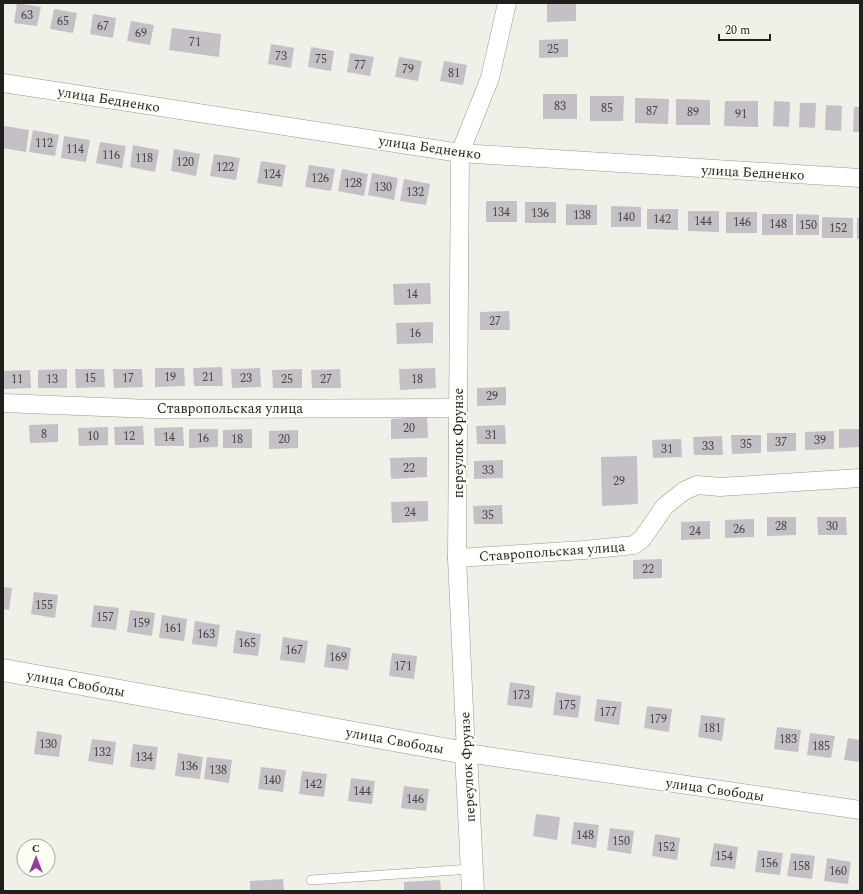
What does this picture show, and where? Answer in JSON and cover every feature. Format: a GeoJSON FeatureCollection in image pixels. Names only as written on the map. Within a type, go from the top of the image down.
{"type":"FeatureCollection","features":[{"type":"Feature","properties":{"kind":"main road","name":"улица Свободы"},"geometry":{"type":"LineString","coordinates":[[3,670],[466,753]]}},
{"type":"Feature","properties":{"kind":"main road","name":"переулок Фрунзе"},"geometry":{"type":"LineString","coordinates":[[466,753],[473,891]]}},
{"type":"Feature","properties":{"kind":"street","name":"переулок Фрунзе"},"geometry":{"type":"LineString","coordinates":[[466,753],[457,558],[460,153],[490,78],[507,3]]}},
{"type":"Feature","properties":{"kind":"street","name":"улица Бедненко"},"geometry":{"type":"LineString","coordinates":[[3,83],[460,153],[860,178]]}},
{"type":"Feature","properties":{"kind":"street","name":"Ставропольская улица"},"geometry":{"type":"LineString","coordinates":[[3,403],[152,409],[458,408]]}},
{"type":"Feature","properties":{"kind":"street","name":"Ставропольская улица"},"geometry":{"type":"LineString","coordinates":[[457,558],[584,550],[634,545],[642,539],[665,506],[684,491],[697,485],[720,487],[860,478]]}},
{"type":"Feature","properties":{"kind":"street","name":"улица Свободы"},"geometry":{"type":"LineString","coordinates":[[466,753],[860,810]]}},
{"type":"Feature","properties":{"kind":"lane"},"geometry":{"type":"LineString","coordinates":[[311,880],[471,869]]}},
{"type":"Feature","properties":{"kind":"building"},"geometry":{"type":"Polygon","coordinates":[[[17,3],[41,7],[37,26],[14,23],[17,3]]]}},
{"type":"Feature","properties":{"kind":"building"},"geometry":{"type":"Polygon","coordinates":[[[576,3],[576,21],[547,22],[547,4],[576,3]]]}},
{"type":"Feature","properties":{"kind":"building"},"geometry":{"type":"Polygon","coordinates":[[[54,9],[77,13],[73,33],[50,29],[54,9]]]}},
{"type":"Feature","properties":{"kind":"building"},"geometry":{"type":"Polygon","coordinates":[[[93,14],[116,18],[113,38],[90,34],[93,14]]]}},
{"type":"Feature","properties":{"kind":"building"},"geometry":{"type":"Polygon","coordinates":[[[131,21],[154,25],[150,45],[127,41],[131,21]]]}},
{"type":"Feature","properties":{"kind":"building"},"geometry":{"type":"Polygon","coordinates":[[[172,28],[221,34],[219,57],[169,50],[172,28]]]}},
{"type":"Feature","properties":{"kind":"building"},"geometry":{"type":"Polygon","coordinates":[[[568,39],[568,57],[539,58],[539,40],[568,39]]]}},
{"type":"Feature","properties":{"kind":"building"},"geometry":{"type":"Polygon","coordinates":[[[271,44],[294,48],[291,68],[268,64],[271,44]]]}},
{"type":"Feature","properties":{"kind":"building"},"geometry":{"type":"Polygon","coordinates":[[[311,47],[334,51],[331,71],[308,67],[311,47]]]}},
{"type":"Feature","properties":{"kind":"building"},"geometry":{"type":"Polygon","coordinates":[[[350,53],[374,57],[370,76],[347,72],[350,53]]]}},
{"type":"Feature","properties":{"kind":"building"},"geometry":{"type":"Polygon","coordinates":[[[399,57],[422,61],[418,81],[395,77],[399,57]]]}},
{"type":"Feature","properties":{"kind":"building"},"geometry":{"type":"Polygon","coordinates":[[[444,61],[467,65],[463,85],[440,81],[444,61]]]}},
{"type":"Feature","properties":{"kind":"building"},"geometry":{"type":"Polygon","coordinates":[[[543,94],[577,94],[577,119],[543,119],[543,94]]]}},
{"type":"Feature","properties":{"kind":"building"},"geometry":{"type":"Polygon","coordinates":[[[590,96],[624,96],[623,121],[590,121],[590,96]]]}},
{"type":"Feature","properties":{"kind":"building"},"geometry":{"type":"Polygon","coordinates":[[[635,98],[669,99],[668,124],[635,123],[635,98]]]}},
{"type":"Feature","properties":{"kind":"building"},"geometry":{"type":"Polygon","coordinates":[[[676,99],[710,100],[710,125],[676,125],[676,99]]]}},
{"type":"Feature","properties":{"kind":"building"},"geometry":{"type":"Polygon","coordinates":[[[725,101],[758,101],[758,127],[724,126],[725,101]]]}},
{"type":"Feature","properties":{"kind":"building"},"geometry":{"type":"Polygon","coordinates":[[[774,101],[790,102],[789,127],[773,126],[774,101]]]}},
{"type":"Feature","properties":{"kind":"building"},"geometry":{"type":"Polygon","coordinates":[[[800,103],[816,103],[815,128],[799,127],[800,103]]]}},
{"type":"Feature","properties":{"kind":"building"},"geometry":{"type":"Polygon","coordinates":[[[826,105],[842,106],[841,131],[825,130],[826,105]]]}},
{"type":"Feature","properties":{"kind":"building"},"geometry":{"type":"Polygon","coordinates":[[[854,107],[860,107],[860,132],[853,132],[854,107]]]}},
{"type":"Feature","properties":{"kind":"building"},"geometry":{"type":"Polygon","coordinates":[[[4,126],[29,130],[26,152],[3,148],[4,126]]]}},
{"type":"Feature","properties":{"kind":"building"},"geometry":{"type":"Polygon","coordinates":[[[33,130],[59,135],[55,156],[29,152],[33,130]]]}},
{"type":"Feature","properties":{"kind":"building"},"geometry":{"type":"Polygon","coordinates":[[[64,136],[90,140],[86,162],[61,158],[64,136]]]}},
{"type":"Feature","properties":{"kind":"building"},"geometry":{"type":"Polygon","coordinates":[[[100,142],[126,146],[122,168],[96,163],[100,142]]]}},
{"type":"Feature","properties":{"kind":"building"},"geometry":{"type":"Polygon","coordinates":[[[133,145],[159,150],[155,172],[130,167],[133,145]]]}},
{"type":"Feature","properties":{"kind":"building"},"geometry":{"type":"Polygon","coordinates":[[[174,149],[200,154],[196,176],[171,171],[174,149]]]}},
{"type":"Feature","properties":{"kind":"building"},"geometry":{"type":"Polygon","coordinates":[[[214,154],[240,158],[236,180],[210,176],[214,154]]]}},
{"type":"Feature","properties":{"kind":"building"},"geometry":{"type":"Polygon","coordinates":[[[261,161],[286,165],[282,187],[257,183],[261,161]]]}},
{"type":"Feature","properties":{"kind":"building"},"geometry":{"type":"Polygon","coordinates":[[[309,165],[335,169],[331,191],[305,187],[309,165]]]}},
{"type":"Feature","properties":{"kind":"building"},"geometry":{"type":"Polygon","coordinates":[[[342,169],[368,174],[364,196],[338,191],[342,169]]]}},
{"type":"Feature","properties":{"kind":"building"},"geometry":{"type":"Polygon","coordinates":[[[372,173],[398,178],[394,200],[368,195],[372,173]]]}},
{"type":"Feature","properties":{"kind":"building"},"geometry":{"type":"Polygon","coordinates":[[[404,179],[430,184],[426,205],[400,201],[404,179]]]}},
{"type":"Feature","properties":{"kind":"building"},"geometry":{"type":"Polygon","coordinates":[[[486,201],[517,201],[517,222],[486,222],[486,201]]]}},
{"type":"Feature","properties":{"kind":"building"},"geometry":{"type":"Polygon","coordinates":[[[525,202],[556,202],[556,223],[525,223],[525,202]]]}},
{"type":"Feature","properties":{"kind":"building"},"geometry":{"type":"Polygon","coordinates":[[[566,204],[597,205],[597,225],[566,225],[566,204]]]}},
{"type":"Feature","properties":{"kind":"building"},"geometry":{"type":"Polygon","coordinates":[[[611,206],[641,207],[641,227],[611,227],[611,206]]]}},
{"type":"Feature","properties":{"kind":"building"},"geometry":{"type":"Polygon","coordinates":[[[647,209],[678,209],[678,230],[647,229],[647,209]]]}},
{"type":"Feature","properties":{"kind":"building"},"geometry":{"type":"Polygon","coordinates":[[[688,211],[719,211],[719,232],[688,231],[688,211]]]}},
{"type":"Feature","properties":{"kind":"building"},"geometry":{"type":"Polygon","coordinates":[[[726,212],[757,212],[757,233],[726,233],[726,212]]]}},
{"type":"Feature","properties":{"kind":"building"},"geometry":{"type":"Polygon","coordinates":[[[762,214],[793,214],[793,235],[762,235],[762,214]]]}},
{"type":"Feature","properties":{"kind":"building"},"geometry":{"type":"Polygon","coordinates":[[[796,214],[819,215],[819,235],[796,235],[796,214]]]}},
{"type":"Feature","properties":{"kind":"building"},"geometry":{"type":"Polygon","coordinates":[[[822,217],[853,218],[853,238],[822,238],[822,217]]]}},
{"type":"Feature","properties":{"kind":"building"},"geometry":{"type":"Polygon","coordinates":[[[857,218],[860,218],[860,239],[857,239],[857,218]]]}},
{"type":"Feature","properties":{"kind":"building"},"geometry":{"type":"Polygon","coordinates":[[[430,283],[431,304],[394,305],[393,284],[430,283]]]}},
{"type":"Feature","properties":{"kind":"building"},"geometry":{"type":"Polygon","coordinates":[[[509,311],[510,330],[480,330],[480,312],[509,311]]]}},
{"type":"Feature","properties":{"kind":"building"},"geometry":{"type":"Polygon","coordinates":[[[433,322],[433,343],[397,344],[396,323],[433,322]]]}},
{"type":"Feature","properties":{"kind":"building"},"geometry":{"type":"Polygon","coordinates":[[[222,367],[223,386],[194,386],[193,368],[222,367]]]}},
{"type":"Feature","properties":{"kind":"building"},"geometry":{"type":"Polygon","coordinates":[[[155,368],[184,368],[185,386],[155,387],[155,368]]]}},
{"type":"Feature","properties":{"kind":"building"},"geometry":{"type":"Polygon","coordinates":[[[260,368],[261,387],[232,388],[231,369],[260,368]]]}},
{"type":"Feature","properties":{"kind":"building"},"geometry":{"type":"Polygon","coordinates":[[[435,368],[436,388],[400,390],[399,369],[435,368]]]}},
{"type":"Feature","properties":{"kind":"building"},"geometry":{"type":"Polygon","coordinates":[[[67,369],[67,388],[38,388],[38,370],[67,369]]]}},
{"type":"Feature","properties":{"kind":"building"},"geometry":{"type":"Polygon","coordinates":[[[75,369],[104,369],[105,387],[76,388],[75,369]]]}},
{"type":"Feature","properties":{"kind":"building"},"geometry":{"type":"Polygon","coordinates":[[[113,369],[142,369],[143,387],[114,388],[113,369]]]}},
{"type":"Feature","properties":{"kind":"building"},"geometry":{"type":"Polygon","coordinates":[[[302,369],[302,388],[273,388],[272,370],[302,369]]]}},
{"type":"Feature","properties":{"kind":"building"},"geometry":{"type":"Polygon","coordinates":[[[340,369],[341,388],[312,388],[311,370],[340,369]]]}},
{"type":"Feature","properties":{"kind":"building"},"geometry":{"type":"Polygon","coordinates":[[[30,370],[31,388],[3,389],[3,371],[30,370]]]}},
{"type":"Feature","properties":{"kind":"building"},"geometry":{"type":"Polygon","coordinates":[[[506,387],[506,405],[477,406],[477,388],[506,387]]]}},
{"type":"Feature","properties":{"kind":"building"},"geometry":{"type":"Polygon","coordinates":[[[427,417],[428,438],[391,439],[391,419],[427,417]]]}},
{"type":"Feature","properties":{"kind":"building"},"geometry":{"type":"Polygon","coordinates":[[[58,424],[58,442],[30,443],[29,425],[58,424]]]}},
{"type":"Feature","properties":{"kind":"building"},"geometry":{"type":"Polygon","coordinates":[[[505,425],[506,444],[477,444],[476,426],[505,425]]]}},
{"type":"Feature","properties":{"kind":"building"},"geometry":{"type":"Polygon","coordinates":[[[143,426],[144,445],[115,445],[114,427],[143,426]]]}},
{"type":"Feature","properties":{"kind":"building"},"geometry":{"type":"Polygon","coordinates":[[[108,427],[108,445],[79,446],[78,428],[108,427]]]}},
{"type":"Feature","properties":{"kind":"building"},"geometry":{"type":"Polygon","coordinates":[[[183,427],[184,446],[155,446],[154,428],[183,427]]]}},
{"type":"Feature","properties":{"kind":"building"},"geometry":{"type":"Polygon","coordinates":[[[189,429],[218,429],[218,447],[189,448],[189,429]]]}},
{"type":"Feature","properties":{"kind":"building"},"geometry":{"type":"Polygon","coordinates":[[[252,429],[252,448],[223,448],[223,430],[252,429]]]}},
{"type":"Feature","properties":{"kind":"building"},"geometry":{"type":"Polygon","coordinates":[[[839,429],[860,429],[860,447],[839,448],[839,429]]]}},
{"type":"Feature","properties":{"kind":"building"},"geometry":{"type":"Polygon","coordinates":[[[298,430],[298,448],[269,449],[269,431],[298,430]]]}},
{"type":"Feature","properties":{"kind":"building"},"geometry":{"type":"Polygon","coordinates":[[[834,431],[834,449],[805,450],[805,432],[834,431]]]}},
{"type":"Feature","properties":{"kind":"building"},"geometry":{"type":"Polygon","coordinates":[[[767,433],[796,433],[796,451],[767,452],[767,433]]]}},
{"type":"Feature","properties":{"kind":"building"},"geometry":{"type":"Polygon","coordinates":[[[731,435],[761,435],[761,453],[732,454],[731,435]]]}},
{"type":"Feature","properties":{"kind":"building"},"geometry":{"type":"Polygon","coordinates":[[[722,436],[723,455],[694,455],[693,437],[722,436]]]}},
{"type":"Feature","properties":{"kind":"building"},"geometry":{"type":"Polygon","coordinates":[[[681,439],[682,457],[653,458],[652,440],[681,439]]]}},
{"type":"Feature","properties":{"kind":"building"},"geometry":{"type":"Polygon","coordinates":[[[637,456],[638,504],[602,506],[601,457],[637,456]]]}},
{"type":"Feature","properties":{"kind":"building"},"geometry":{"type":"Polygon","coordinates":[[[427,457],[427,477],[391,479],[390,458],[427,457]]]}},
{"type":"Feature","properties":{"kind":"building"},"geometry":{"type":"Polygon","coordinates":[[[503,460],[503,478],[474,479],[474,461],[503,460]]]}},
{"type":"Feature","properties":{"kind":"building"},"geometry":{"type":"Polygon","coordinates":[[[428,501],[428,521],[392,523],[391,502],[428,501]]]}},
{"type":"Feature","properties":{"kind":"building"},"geometry":{"type":"Polygon","coordinates":[[[502,505],[503,524],[474,524],[473,506],[502,505]]]}},
{"type":"Feature","properties":{"kind":"building"},"geometry":{"type":"Polygon","coordinates":[[[767,517],[796,517],[796,535],[767,536],[767,517]]]}},
{"type":"Feature","properties":{"kind":"building"},"geometry":{"type":"Polygon","coordinates":[[[817,517],[846,517],[847,535],[818,535],[817,517]]]}},
{"type":"Feature","properties":{"kind":"building"},"geometry":{"type":"Polygon","coordinates":[[[754,519],[754,537],[725,538],[725,520],[754,519]]]}},
{"type":"Feature","properties":{"kind":"building"},"geometry":{"type":"Polygon","coordinates":[[[710,521],[710,539],[681,540],[681,522],[710,521]]]}},
{"type":"Feature","properties":{"kind":"building"},"geometry":{"type":"Polygon","coordinates":[[[662,559],[662,578],[633,579],[633,560],[662,559]]]}},
{"type":"Feature","properties":{"kind":"building"},"geometry":{"type":"Polygon","coordinates":[[[3,587],[12,588],[9,610],[3,609],[3,587]]]}},
{"type":"Feature","properties":{"kind":"building"},"geometry":{"type":"Polygon","coordinates":[[[34,592],[58,595],[55,618],[31,614],[34,592]]]}},
{"type":"Feature","properties":{"kind":"building"},"geometry":{"type":"Polygon","coordinates":[[[94,605],[119,608],[116,630],[91,627],[94,605]]]}},
{"type":"Feature","properties":{"kind":"building"},"geometry":{"type":"Polygon","coordinates":[[[130,610],[155,613],[152,636],[127,632],[130,610]]]}},
{"type":"Feature","properties":{"kind":"building"},"geometry":{"type":"Polygon","coordinates":[[[162,615],[187,619],[184,641],[159,638],[162,615]]]}},
{"type":"Feature","properties":{"kind":"building"},"geometry":{"type":"Polygon","coordinates":[[[195,621],[220,625],[217,647],[192,644],[195,621]]]}},
{"type":"Feature","properties":{"kind":"building"},"geometry":{"type":"Polygon","coordinates":[[[236,630],[261,634],[258,656],[233,653],[236,630]]]}},
{"type":"Feature","properties":{"kind":"building"},"geometry":{"type":"Polygon","coordinates":[[[283,637],[308,641],[305,663],[280,660],[283,637]]]}},
{"type":"Feature","properties":{"kind":"building"},"geometry":{"type":"Polygon","coordinates":[[[327,644],[351,648],[348,670],[324,667],[327,644]]]}},
{"type":"Feature","properties":{"kind":"building"},"geometry":{"type":"Polygon","coordinates":[[[392,653],[417,656],[414,679],[389,676],[392,653]]]}},
{"type":"Feature","properties":{"kind":"building"},"geometry":{"type":"Polygon","coordinates":[[[510,682],[535,686],[532,708],[507,705],[510,682]]]}},
{"type":"Feature","properties":{"kind":"building"},"geometry":{"type":"Polygon","coordinates":[[[556,692],[581,696],[578,718],[553,715],[556,692]]]}},
{"type":"Feature","properties":{"kind":"building"},"geometry":{"type":"Polygon","coordinates":[[[597,699],[622,702],[619,725],[594,721],[597,699]]]}},
{"type":"Feature","properties":{"kind":"building"},"geometry":{"type":"Polygon","coordinates":[[[647,706],[672,709],[669,732],[644,728],[647,706]]]}},
{"type":"Feature","properties":{"kind":"building"},"geometry":{"type":"Polygon","coordinates":[[[701,715],[725,718],[722,741],[698,737],[701,715]]]}},
{"type":"Feature","properties":{"kind":"building"},"geometry":{"type":"Polygon","coordinates":[[[777,727],[801,730],[798,752],[774,749],[777,727]]]}},
{"type":"Feature","properties":{"kind":"building"},"geometry":{"type":"Polygon","coordinates":[[[37,731],[62,735],[59,757],[34,754],[37,731]]]}},
{"type":"Feature","properties":{"kind":"building"},"geometry":{"type":"Polygon","coordinates":[[[810,733],[835,736],[831,758],[807,755],[810,733]]]}},
{"type":"Feature","properties":{"kind":"building"},"geometry":{"type":"Polygon","coordinates":[[[848,738],[860,740],[860,762],[844,760],[848,738]]]}},
{"type":"Feature","properties":{"kind":"building"},"geometry":{"type":"Polygon","coordinates":[[[92,739],[116,742],[113,765],[88,761],[92,739]]]}},
{"type":"Feature","properties":{"kind":"building"},"geometry":{"type":"Polygon","coordinates":[[[133,744],[158,747],[155,770],[130,767],[133,744]]]}},
{"type":"Feature","properties":{"kind":"building"},"geometry":{"type":"Polygon","coordinates":[[[178,753],[203,757],[200,779],[175,776],[178,753]]]}},
{"type":"Feature","properties":{"kind":"building"},"geometry":{"type":"Polygon","coordinates":[[[207,757],[232,760],[229,783],[204,779],[207,757]]]}},
{"type":"Feature","properties":{"kind":"building"},"geometry":{"type":"Polygon","coordinates":[[[261,767],[286,770],[283,792],[258,789],[261,767]]]}},
{"type":"Feature","properties":{"kind":"building"},"geometry":{"type":"Polygon","coordinates":[[[302,771],[327,774],[324,797],[299,794],[302,771]]]}},
{"type":"Feature","properties":{"kind":"building"},"geometry":{"type":"Polygon","coordinates":[[[351,778],[375,781],[372,804],[348,801],[351,778]]]}},
{"type":"Feature","properties":{"kind":"building"},"geometry":{"type":"Polygon","coordinates":[[[404,786],[429,789],[426,811],[401,808],[404,786]]]}},
{"type":"Feature","properties":{"kind":"building"},"geometry":{"type":"Polygon","coordinates":[[[536,814],[560,817],[557,840],[533,836],[536,814]]]}},
{"type":"Feature","properties":{"kind":"building"},"geometry":{"type":"Polygon","coordinates":[[[574,822],[599,825],[596,848],[571,844],[574,822]]]}},
{"type":"Feature","properties":{"kind":"building"},"geometry":{"type":"Polygon","coordinates":[[[610,828],[634,831],[631,854],[607,850],[610,828]]]}},
{"type":"Feature","properties":{"kind":"building"},"geometry":{"type":"Polygon","coordinates":[[[655,834],[680,838],[677,860],[652,856],[655,834]]]}},
{"type":"Feature","properties":{"kind":"building"},"geometry":{"type":"Polygon","coordinates":[[[714,843],[738,847],[735,869],[710,866],[714,843]]]}},
{"type":"Feature","properties":{"kind":"building"},"geometry":{"type":"Polygon","coordinates":[[[758,850],[783,853],[780,875],[755,872],[758,850]]]}},
{"type":"Feature","properties":{"kind":"building"},"geometry":{"type":"Polygon","coordinates":[[[791,853],[815,856],[812,879],[787,876],[791,853]]]}},
{"type":"Feature","properties":{"kind":"building"},"geometry":{"type":"Polygon","coordinates":[[[827,858],[851,862],[848,884],[824,881],[827,858]]]}},
{"type":"Feature","properties":{"kind":"building"},"geometry":{"type":"Polygon","coordinates":[[[283,879],[284,891],[250,891],[250,881],[283,879]]]}},
{"type":"Feature","properties":{"kind":"building"},"geometry":{"type":"Polygon","coordinates":[[[440,880],[441,891],[404,891],[404,882],[440,880]]]}}]}
